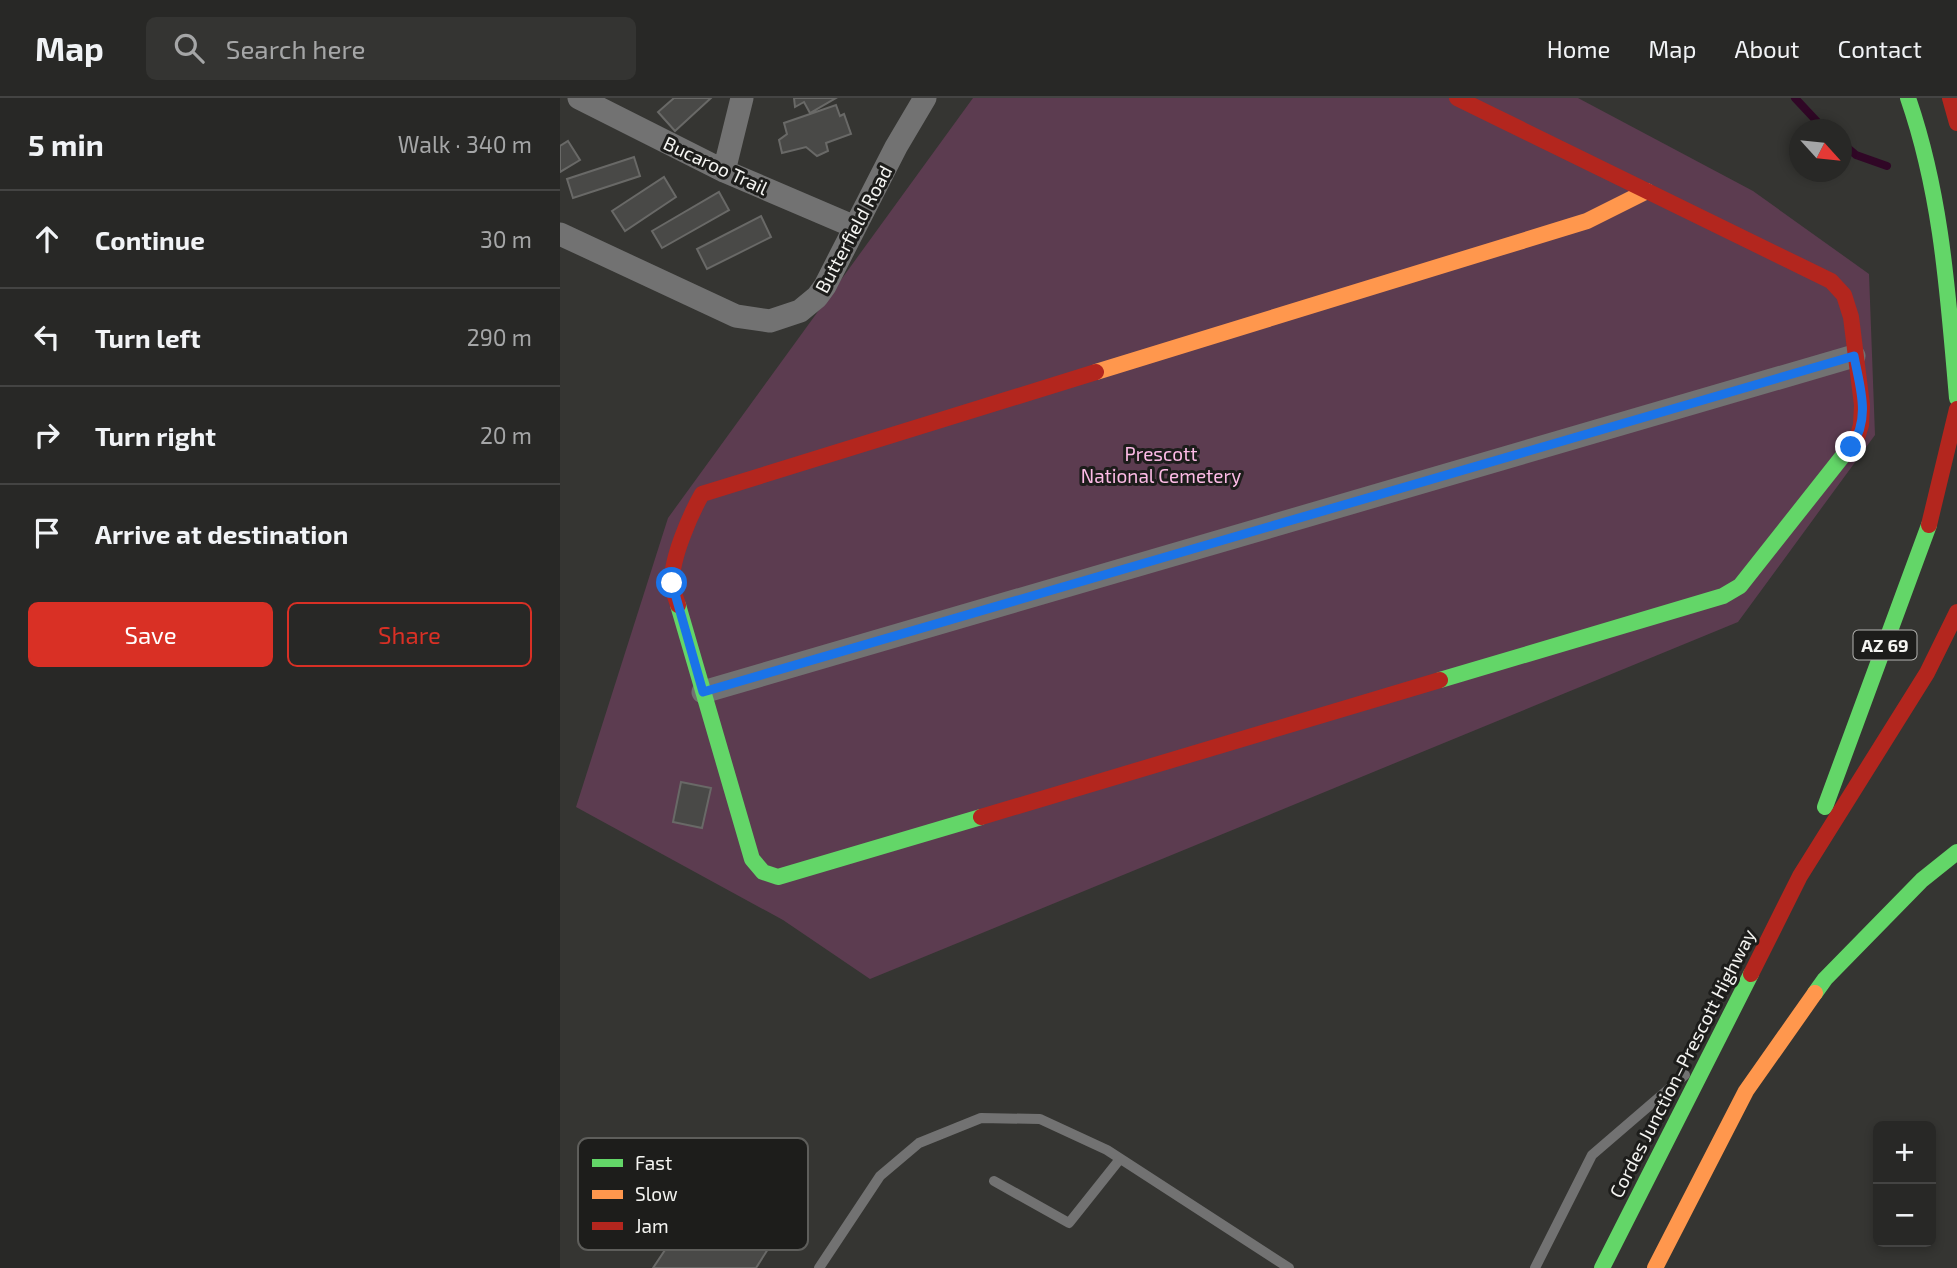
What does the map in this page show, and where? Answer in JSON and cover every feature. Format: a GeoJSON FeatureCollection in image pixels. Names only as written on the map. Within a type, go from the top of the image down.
{"type":"FeatureCollection","features":[{"type":"Feature","properties":{"kind":"street","name":"Bucaroo Trail"},"geometry":{"type":"LineString","coordinates":[[579,98],[724,171],[855,227]]}},
{"type":"Feature","properties":{"kind":"street"},"geometry":{"type":"LineString","coordinates":[[724,171],[743,98]]}},
{"type":"Feature","properties":{"kind":"street","name":"Butterfield Road"},"geometry":{"type":"LineString","coordinates":[[560,234],[736,316],[770,321],[800,311],[817,297],[896,147],[925,98]]}},
{"type":"Feature","properties":{"kind":"street"},"geometry":{"type":"LineString","coordinates":[[1457,98],[1829,279],[1843,292],[1853,321],[1854,356],[1864,407],[1858,437],[1740,586],[1723,596],[792,873],[778,877],[768,876],[759,870],[752,859],[672,583],[677,550],[689,517],[702,495],[1587,221],[1647,191]]}},
{"type":"Feature","properties":{"kind":"street"},"geometry":{"type":"LineString","coordinates":[[1908,98],[1918,124],[1942,232],[1957,398]]}},
{"type":"Feature","properties":{"kind":"street"},"geometry":{"type":"LineString","coordinates":[[1950,98],[1957,123]]}},
{"type":"Feature","properties":{"kind":"street"},"geometry":{"type":"LineString","coordinates":[[703,692],[1854,356]]}},
{"type":"Feature","properties":{"kind":"street","name":"Cordes Junction–Prescott Highway"},"geometry":{"type":"LineString","coordinates":[[1800,876],[1927,533],[1957,409]]}},
{"type":"Feature","properties":{"kind":"street","name":"Cordes Junction–Prescott Highway"},"geometry":{"type":"LineString","coordinates":[[1602,1268],[1800,876],[1927,673],[1957,612]]}},
{"type":"Feature","properties":{"kind":"street"},"geometry":{"type":"LineString","coordinates":[[1655,1268],[1746,1091],[1825,979],[1922,880],[1957,852]]}},
{"type":"Feature","properties":{"kind":"lane"},"geometry":{"type":"LineString","coordinates":[[1535,1268],[1592,1154],[1711,1052]]}},
{"type":"Feature","properties":{"kind":"lane"},"geometry":{"type":"LineString","coordinates":[[819,1268],[880,1176],[919,1143],[981,1118],[1040,1119],[1120,1159],[1289,1268]]}},
{"type":"Feature","properties":{"kind":"lane"},"geometry":{"type":"LineString","coordinates":[[994,1181],[1069,1223],[1120,1159]]}},
{"type":"Feature","properties":{"kind":"green space","name":"Prescott National Cemetery"},"geometry":{"type":"Polygon","coordinates":[[[973,98],[1578,98],[1753,191],[1869,274],[1875,435],[1738,622],[870,979],[783,920],[576,807],[668,518],[973,98]]]}},
{"type":"Feature","properties":{"kind":"building"},"geometry":{"type":"Polygon","coordinates":[[[674,98],[711,98],[675,131],[658,112],[674,98]]]}},
{"type":"Feature","properties":{"kind":"building"},"geometry":{"type":"Polygon","coordinates":[[[794,98],[836,98],[810,113],[804,102],[795,107],[794,98]]]}},
{"type":"Feature","properties":{"kind":"building"},"geometry":{"type":"Polygon","coordinates":[[[836,105],[840,116],[844,114],[851,134],[826,143],[828,151],[817,156],[806,147],[782,153],[779,140],[787,134],[784,123],[836,105]]]}},
{"type":"Feature","properties":{"kind":"building"},"geometry":{"type":"Polygon","coordinates":[[[568,141],[580,160],[560,172],[560,146],[568,141]]]}},
{"type":"Feature","properties":{"kind":"building"},"geometry":{"type":"Polygon","coordinates":[[[634,157],[640,176],[573,198],[567,179],[634,157]]]}},
{"type":"Feature","properties":{"kind":"building"},"geometry":{"type":"Polygon","coordinates":[[[664,177],[676,197],[625,231],[612,211],[664,177]]]}},
{"type":"Feature","properties":{"kind":"building"},"geometry":{"type":"Polygon","coordinates":[[[719,192],[729,210],[662,248],[652,231],[719,192]]]}},
{"type":"Feature","properties":{"kind":"building"},"geometry":{"type":"Polygon","coordinates":[[[761,216],[771,237],[707,269],[697,249],[761,216]]]}},
{"type":"Feature","properties":{"kind":"building"},"geometry":{"type":"Polygon","coordinates":[[[681,782],[711,788],[702,828],[673,822],[681,782]]]}},
{"type":"Feature","properties":{"kind":"building"},"geometry":{"type":"Polygon","coordinates":[[[665,1250],[767,1250],[756,1268],[653,1268],[665,1250]]]}},
{"type":"Feature","properties":{"kind":"waterway"},"geometry":{"type":"LineString","coordinates":[[1795,98],[1815,119]]}},
{"type":"Feature","properties":{"kind":"waterway"},"geometry":{"type":"LineString","coordinates":[[1852,152],[1887,166]]}},
{"type":"Feature","properties":{"kind":"traffic: fast"},"geometry":{"type":"LineString","coordinates":[[1908,98],[1929,172],[1936,209],[1947,284],[1957,398]]}},
{"type":"Feature","properties":{"kind":"traffic: fast"},"geometry":{"type":"LineString","coordinates":[[1440,680],[1723,596],[1740,586],[1857,438]]}},
{"type":"Feature","properties":{"kind":"traffic: fast"},"geometry":{"type":"LineString","coordinates":[[1825,807],[1929,525]]}},
{"type":"Feature","properties":{"kind":"traffic: fast"},"geometry":{"type":"LineString","coordinates":[[678,605],[752,859],[763,872],[778,877],[981,817]]}},
{"type":"Feature","properties":{"kind":"traffic: fast"},"geometry":{"type":"LineString","coordinates":[[1815,993],[1825,979],[1922,880],[1957,852]]}},
{"type":"Feature","properties":{"kind":"traffic: fast"},"geometry":{"type":"LineString","coordinates":[[1602,1268],[1751,974]]}},
{"type":"Feature","properties":{"kind":"traffic: slow"},"geometry":{"type":"LineString","coordinates":[[1096,372],[1587,221],[1647,191]]}},
{"type":"Feature","properties":{"kind":"traffic: slow"},"geometry":{"type":"LineString","coordinates":[[1655,1268],[1746,1091],[1815,993]]}},
{"type":"Feature","properties":{"kind":"traffic: jam"},"geometry":{"type":"LineString","coordinates":[[1457,98],[1831,281],[1844,295],[1851,317],[1862,405],[1857,438]]}},
{"type":"Feature","properties":{"kind":"traffic: jam"},"geometry":{"type":"LineString","coordinates":[[1950,98],[1957,123]]}},
{"type":"Feature","properties":{"kind":"traffic: jam"},"geometry":{"type":"LineString","coordinates":[[678,605],[672,586],[675,562],[687,525],[702,494],[1096,372]]}},
{"type":"Feature","properties":{"kind":"traffic: jam"},"geometry":{"type":"LineString","coordinates":[[1929,525],[1957,409]]}},
{"type":"Feature","properties":{"kind":"traffic: jam"},"geometry":{"type":"LineString","coordinates":[[1751,974],[1800,876],[1927,673],[1957,612]]}},
{"type":"Feature","properties":{"kind":"traffic: jam"},"geometry":{"type":"LineString","coordinates":[[981,817],[1440,680]]}},
{"type":"Feature","properties":{"kind":"route"},"geometry":{"type":"LineString","coordinates":[[672,583],[703,692],[1854,356],[1864,407],[1858,437],[1851,447]]}}]}
